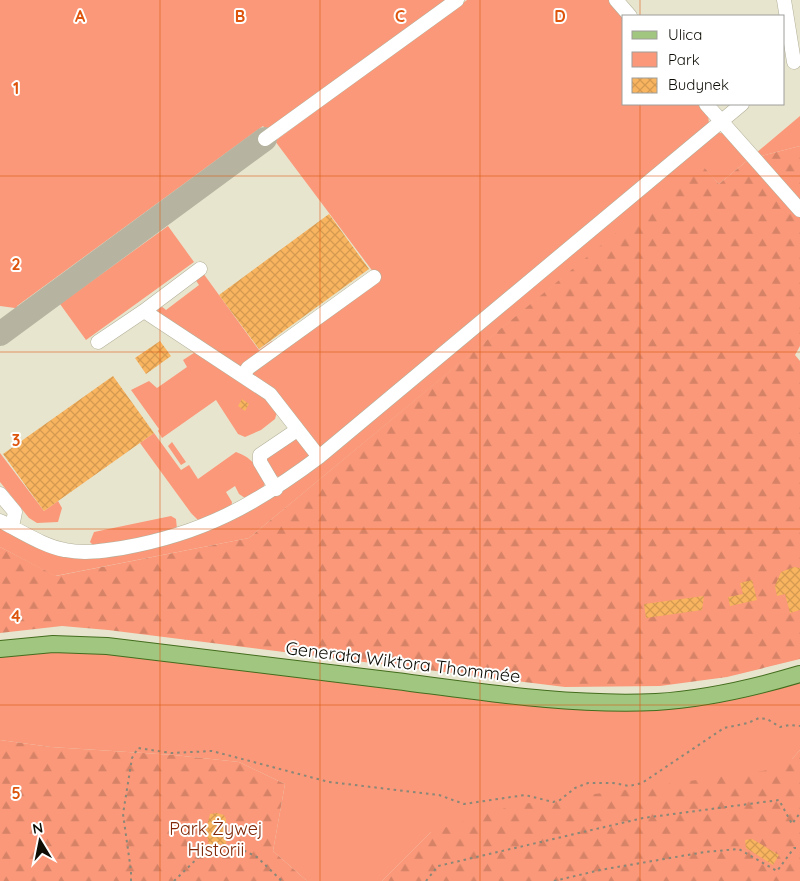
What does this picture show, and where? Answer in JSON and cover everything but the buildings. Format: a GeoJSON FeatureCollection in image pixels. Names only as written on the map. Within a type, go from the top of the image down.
{"type":"FeatureCollection","features":[{"type":"Feature","properties":{"kind":"main road","name":"Generała Wiktora Thommée"},"geometry":{"type":"LineString","coordinates":[[0,649],[54,644],[107,646],[484,692],[603,702],[658,702],[714,695],[800,674]]}},
{"type":"Feature","properties":{"kind":"lane"},"geometry":{"type":"LineString","coordinates":[[265,139],[457,0]]}},
{"type":"Feature","properties":{"kind":"lane"},"geometry":{"type":"LineString","coordinates":[[616,0],[629,15]]}},
{"type":"Feature","properties":{"kind":"lane"},"geometry":{"type":"LineString","coordinates":[[784,0],[792,62]]}},
{"type":"Feature","properties":{"kind":"lane"},"geometry":{"type":"LineString","coordinates":[[707,105],[800,210]]}},
{"type":"Feature","properties":{"kind":"lane"},"geometry":{"type":"LineString","coordinates":[[0,494],[15,512],[6,524],[53,547],[67,551],[98,551],[134,546],[189,531],[244,508],[276,489],[319,457],[741,105]]}},
{"type":"Feature","properties":{"kind":"lane"},"geometry":{"type":"LineString","coordinates":[[98,342],[144,311],[200,269]]}},
{"type":"Feature","properties":{"kind":"lane"},"geometry":{"type":"LineString","coordinates":[[243,376],[248,368],[374,277]]}},
{"type":"Feature","properties":{"kind":"lane"},"geometry":{"type":"LineString","coordinates":[[144,311],[270,394],[319,457]]}},
{"type":"Feature","properties":{"kind":"lane"},"geometry":{"type":"LineString","coordinates":[[276,489],[260,462],[260,455],[297,430]]}},
{"type":"Feature","properties":{"kind":"path"},"geometry":{"type":"LineString","coordinates":[[131,881],[132,871],[123,814],[125,790],[132,773],[132,758],[138,748],[171,753],[212,752],[328,782],[439,795],[464,804],[525,795],[553,802],[560,800],[574,788],[588,783],[613,782],[629,786],[642,783],[724,728],[748,723],[759,718],[780,727],[800,726]]}},
{"type":"Feature","properties":{"kind":"path"},"geometry":{"type":"LineString","coordinates":[[426,881],[438,866],[643,818],[779,800],[792,824],[800,813]]}},
{"type":"Feature","properties":{"kind":"path"},"geometry":{"type":"LineString","coordinates":[[174,881],[208,848],[235,846],[257,856],[282,881]]}},
{"type":"Feature","properties":{"kind":"path"},"geometry":{"type":"LineString","coordinates":[[554,881],[600,870],[705,852],[739,849],[751,853],[777,871],[794,848],[800,848]]}},
{"type":"Feature","properties":{"kind":"green space"},"geometry":{"type":"Polygon","coordinates":[[[0,0],[454,0],[269,134],[263,126],[17,306],[19,309],[17,311],[15,308],[0,306],[0,0]]]}},
{"type":"Feature","properties":{"kind":"green space"},"geometry":{"type":"Polygon","coordinates":[[[467,0],[611,0],[623,15],[622,105],[701,105],[708,114],[709,124],[325,446],[317,446],[248,373],[380,281],[275,141],[467,0]]]}},
{"type":"Feature","properties":{"kind":"green space"},"geometry":{"type":"Polygon","coordinates":[[[800,116],[800,146],[749,159],[800,116]]]}},
{"type":"Feature","properties":{"kind":"green space"},"geometry":{"type":"Polygon","coordinates":[[[717,132],[725,134],[749,159],[719,184],[700,164],[249,538],[55,576],[0,547],[0,526],[95,557],[264,502],[717,132]]]}},
{"type":"Feature","properties":{"kind":"green space"},"geometry":{"type":"Polygon","coordinates":[[[800,146],[800,346],[795,355],[800,361],[800,659],[727,677],[660,686],[565,687],[108,630],[62,626],[0,633],[0,547],[56,576],[249,538],[700,163],[719,184],[749,159],[800,146]]]}},
{"type":"Feature","properties":{"kind":"green space"},"geometry":{"type":"Polygon","coordinates":[[[168,226],[194,262],[86,340],[60,304],[168,226]]]}},
{"type":"Feature","properties":{"kind":"green space"},"geometry":{"type":"Polygon","coordinates":[[[203,273],[259,350],[272,341],[275,346],[242,369],[159,315],[157,310],[160,305],[166,310],[199,285],[195,279],[203,273]]]}},
{"type":"Feature","properties":{"kind":"green space"},"geometry":{"type":"Polygon","coordinates":[[[197,351],[229,371],[272,404],[277,412],[275,419],[261,430],[245,437],[238,434],[216,400],[162,438],[158,431],[159,429],[131,390],[149,381],[157,388],[187,367],[183,360],[197,351]]]}},
{"type":"Feature","properties":{"kind":"green space"},"geometry":{"type":"Polygon","coordinates":[[[154,433],[181,470],[189,465],[198,479],[236,452],[241,454],[254,464],[260,473],[265,483],[262,491],[245,498],[239,494],[235,486],[226,492],[232,502],[231,508],[207,520],[198,520],[140,443],[154,433]]]}},
{"type":"Feature","properties":{"kind":"green space"},"geometry":{"type":"Polygon","coordinates":[[[299,437],[311,458],[280,478],[271,473],[266,459],[273,452],[299,437]]]}},
{"type":"Feature","properties":{"kind":"green space"},"geometry":{"type":"Polygon","coordinates":[[[172,442],[186,462],[181,465],[168,446],[172,442]]]}},
{"type":"Feature","properties":{"kind":"green space"},"geometry":{"type":"Polygon","coordinates":[[[0,453],[44,511],[58,501],[62,508],[58,522],[37,523],[29,518],[0,482],[0,453]]]}},
{"type":"Feature","properties":{"kind":"green space"},"geometry":{"type":"Polygon","coordinates":[[[171,516],[176,519],[177,529],[101,547],[94,546],[90,542],[94,532],[171,516]]]}},
{"type":"Feature","properties":{"kind":"green space"},"geometry":{"type":"Polygon","coordinates":[[[32,652],[97,652],[518,705],[594,710],[716,702],[800,683],[800,750],[792,759],[800,881],[431,832],[382,881],[307,881],[273,851],[285,784],[239,762],[174,755],[51,747],[0,740],[0,656],[32,652]]]}},
{"type":"Feature","properties":{"kind":"green space","name":"Park Żywej Historii"},"geometry":{"type":"Polygon","coordinates":[[[0,740],[51,747],[174,755],[239,762],[285,784],[273,851],[307,881],[0,881],[0,740]]]}},
{"type":"Feature","properties":{"kind":"green space"},"geometry":{"type":"Polygon","coordinates":[[[800,750],[800,881],[382,881],[431,832],[515,805],[784,768],[800,750]]]}},
{"type":"Feature","properties":{"kind":"taxiway"},"geometry":{"type":"LineString","coordinates":[[0,334],[265,139]]}}]}
